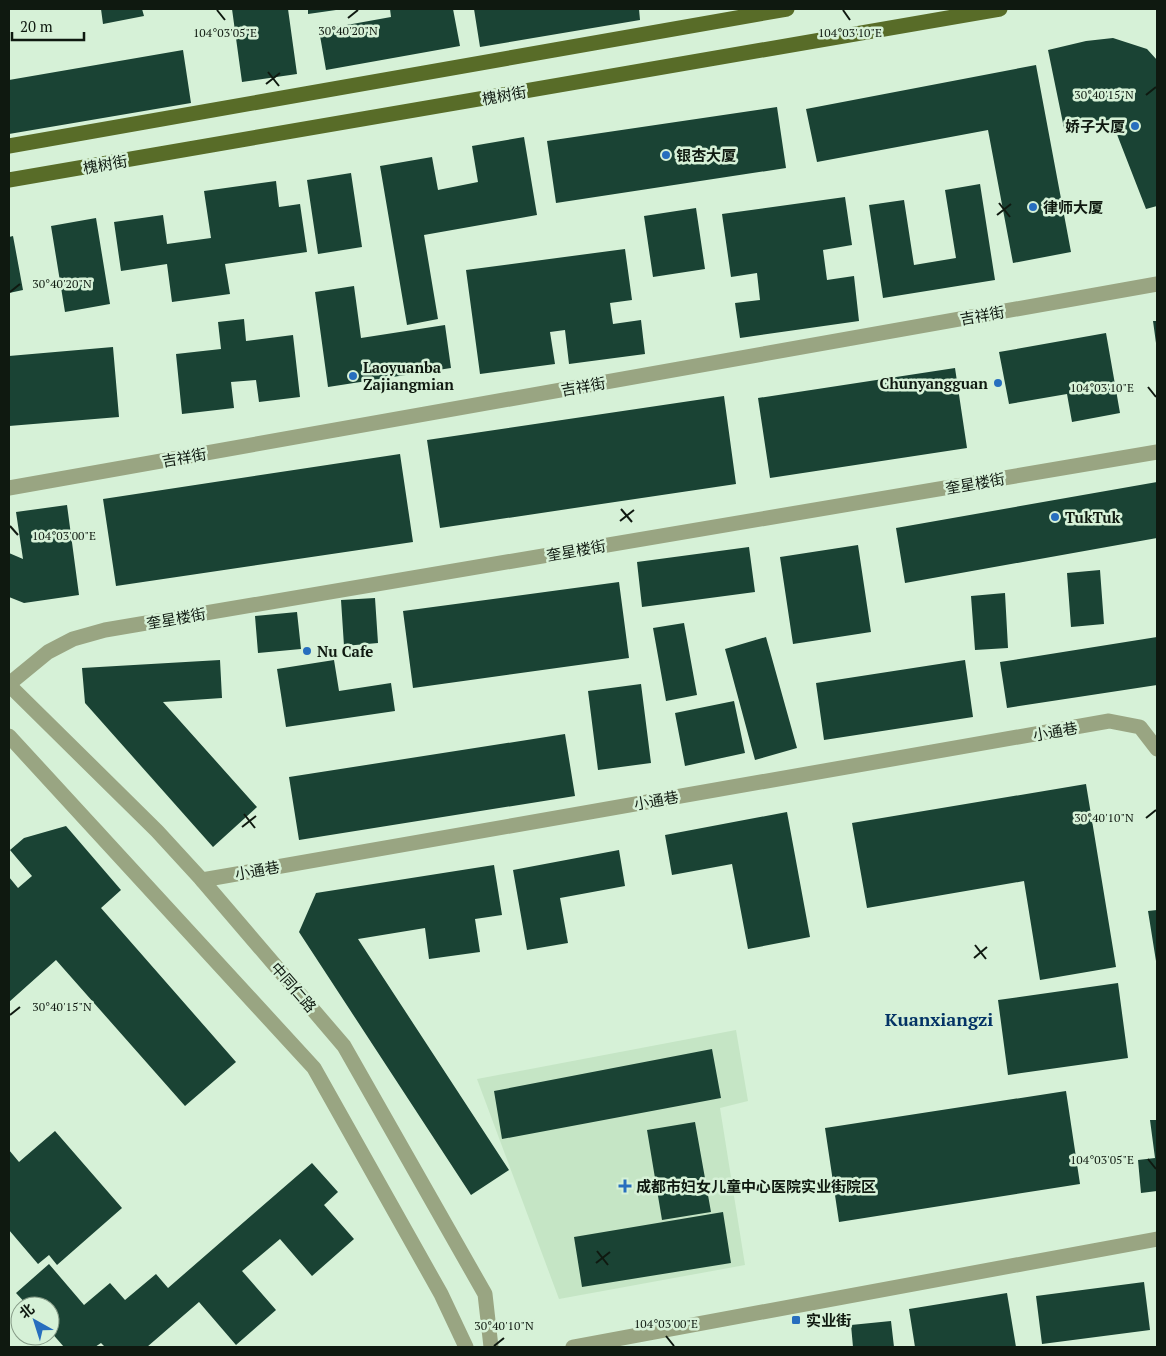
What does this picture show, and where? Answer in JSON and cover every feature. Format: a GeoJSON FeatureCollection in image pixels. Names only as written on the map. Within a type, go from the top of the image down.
{"type":"FeatureCollection","features":[{"type":"Feature","properties":{"kind":"main road"},"geometry":{"type":"LineString","coordinates":[[9,146],[787,9]]}},
{"type":"Feature","properties":{"kind":"main road","name":"槐树街"},"geometry":{"type":"LineString","coordinates":[[9,180],[1000,9]]}},
{"type":"Feature","properties":{"kind":"street","name":"吉祥街"},"geometry":{"type":"LineString","coordinates":[[9,488],[1157,284]]}},
{"type":"Feature","properties":{"kind":"street","name":"奎星楼街"},"geometry":{"type":"LineString","coordinates":[[9,685],[48,652],[72,638],[105,630],[1157,452]]}},
{"type":"Feature","properties":{"kind":"street","name":"中同仁路"},"geometry":{"type":"LineString","coordinates":[[9,685],[157,830],[344,1046],[485,1294],[491,1347]]}},
{"type":"Feature","properties":{"kind":"street","name":"小通巷"},"geometry":{"type":"LineString","coordinates":[[202,880],[1109,721],[1140,727],[1157,749]]}},
{"type":"Feature","properties":{"kind":"street"},"geometry":{"type":"LineString","coordinates":[[9,736],[314,1068],[441,1294],[466,1347]]}},
{"type":"Feature","properties":{"kind":"street"},"geometry":{"type":"LineString","coordinates":[[573,1347],[1157,1239]]}},
{"type":"Feature","properties":{"kind":"shaded area","name":"成都市妇女儿童中心医院实业街院区"},"geometry":{"type":"Polygon","coordinates":[[[736,1030],[748,1101],[720,1108],[745,1265],[559,1299],[477,1079],[736,1030]]]}},
{"type":"Feature","properties":{"kind":"building"},"geometry":{"type":"Polygon","coordinates":[[[101,9],[142,9],[144,16],[103,24],[101,9]]]}},
{"type":"Feature","properties":{"kind":"building"},"geometry":{"type":"Polygon","coordinates":[[[232,9],[288,9],[297,74],[242,82],[232,9]]]}},
{"type":"Feature","properties":{"kind":"building"},"geometry":{"type":"Polygon","coordinates":[[[308,9],[336,9],[336,10],[308,14],[308,9]]]}},
{"type":"Feature","properties":{"kind":"building"},"geometry":{"type":"Polygon","coordinates":[[[390,9],[453,9],[460,46],[326,70],[319,30],[391,17],[390,9]]]}},
{"type":"Feature","properties":{"kind":"building"},"geometry":{"type":"Polygon","coordinates":[[[474,9],[639,9],[640,20],[480,47],[474,9]]]}},
{"type":"Feature","properties":{"kind":"building","name":"娇子大厦"},"geometry":{"type":"Polygon","coordinates":[[[1113,38],[1147,49],[1157,60],[1157,206],[1146,209],[1111,119],[1065,133],[1048,50],[1086,41],[1113,38]]]}},
{"type":"Feature","properties":{"kind":"building"},"geometry":{"type":"Polygon","coordinates":[[[183,50],[191,103],[9,134],[9,80],[183,50]]]}},
{"type":"Feature","properties":{"kind":"building","name":"律师大厦"},"geometry":{"type":"Polygon","coordinates":[[[1036,65],[1071,252],[1013,263],[988,130],[817,162],[806,109],[1036,65]]]}},
{"type":"Feature","properties":{"kind":"building","name":"银杏大厦"},"geometry":{"type":"Polygon","coordinates":[[[777,107],[786,168],[556,203],[547,141],[777,107]]]}},
{"type":"Feature","properties":{"kind":"building"},"geometry":{"type":"Polygon","coordinates":[[[524,137],[537,215],[424,235],[438,319],[407,325],[380,166],[432,157],[438,190],[478,182],[472,146],[524,137]]]}},
{"type":"Feature","properties":{"kind":"building"},"geometry":{"type":"Polygon","coordinates":[[[351,173],[362,247],[318,254],[307,180],[351,173]]]}},
{"type":"Feature","properties":{"kind":"building"},"geometry":{"type":"Polygon","coordinates":[[[276,181],[279,207],[300,204],[307,252],[225,264],[230,294],[172,302],[167,264],[121,271],[114,222],[163,215],[167,244],[211,238],[204,191],[276,181]]]}},
{"type":"Feature","properties":{"kind":"building"},"geometry":{"type":"Polygon","coordinates":[[[980,184],[995,280],[883,298],[869,205],[904,200],[914,265],[956,258],[945,190],[980,184]]]}},
{"type":"Feature","properties":{"kind":"building"},"geometry":{"type":"Polygon","coordinates":[[[845,197],[852,245],[823,250],[827,280],[854,276],[859,321],[740,338],[735,303],[760,300],[757,273],[731,277],[722,214],[845,197]]]}},
{"type":"Feature","properties":{"kind":"building"},"geometry":{"type":"Polygon","coordinates":[[[696,208],[705,269],[653,277],[644,216],[696,208]]]}},
{"type":"Feature","properties":{"kind":"building"},"geometry":{"type":"Polygon","coordinates":[[[96,218],[110,304],[65,312],[51,226],[96,218]]]}},
{"type":"Feature","properties":{"kind":"building"},"geometry":{"type":"Polygon","coordinates":[[[13,236],[23,290],[9,293],[9,237],[13,236]]]}},
{"type":"Feature","properties":{"kind":"building"},"geometry":{"type":"Polygon","coordinates":[[[625,249],[632,300],[610,303],[613,324],[641,320],[645,354],[569,364],[565,330],[550,332],[555,364],[480,374],[466,270],[625,249]]]}},
{"type":"Feature","properties":{"kind":"building"},"geometry":{"type":"Polygon","coordinates":[[[354,286],[361,338],[445,325],[451,368],[328,387],[315,292],[354,286]]]}},
{"type":"Feature","properties":{"kind":"building"},"geometry":{"type":"Polygon","coordinates":[[[244,319],[246,341],[293,335],[300,397],[259,402],[256,380],[231,382],[234,408],[182,414],[176,354],[221,349],[218,322],[244,319]]]}},
{"type":"Feature","properties":{"kind":"building"},"geometry":{"type":"Polygon","coordinates":[[[1153,321],[1157,321],[1157,343],[1156,343],[1153,321]]]}},
{"type":"Feature","properties":{"kind":"building"},"geometry":{"type":"Polygon","coordinates":[[[1106,333],[1120,413],[1072,422],[1067,394],[1009,404],[999,352],[1106,333]]]}},
{"type":"Feature","properties":{"kind":"building"},"geometry":{"type":"Polygon","coordinates":[[[113,347],[119,417],[9,426],[9,356],[113,347]]]}},
{"type":"Feature","properties":{"kind":"building"},"geometry":{"type":"Polygon","coordinates":[[[955,368],[967,448],[770,478],[758,398],[955,368]]]}},
{"type":"Feature","properties":{"kind":"building"},"geometry":{"type":"Polygon","coordinates":[[[724,396],[736,484],[440,528],[427,440],[724,396]]]}},
{"type":"Feature","properties":{"kind":"building"},"geometry":{"type":"Polygon","coordinates":[[[400,454],[413,542],[116,586],[103,499],[400,454]]]}},
{"type":"Feature","properties":{"kind":"building"},"geometry":{"type":"Polygon","coordinates":[[[1157,482],[1157,538],[905,583],[896,528],[1157,482]]]}},
{"type":"Feature","properties":{"kind":"building"},"geometry":{"type":"Polygon","coordinates":[[[67,505],[79,595],[24,603],[9,597],[9,553],[23,559],[16,512],[67,505]]]}},
{"type":"Feature","properties":{"kind":"building"},"geometry":{"type":"Polygon","coordinates":[[[858,545],[871,632],[793,644],[780,557],[858,545]]]}},
{"type":"Feature","properties":{"kind":"building"},"geometry":{"type":"Polygon","coordinates":[[[749,547],[755,592],[642,607],[637,562],[749,547]]]}},
{"type":"Feature","properties":{"kind":"building"},"geometry":{"type":"Polygon","coordinates":[[[1100,570],[1104,624],[1071,627],[1067,573],[1100,570]]]}},
{"type":"Feature","properties":{"kind":"building"},"geometry":{"type":"Polygon","coordinates":[[[619,582],[629,658],[413,688],[403,611],[619,582]]]}},
{"type":"Feature","properties":{"kind":"building"},"geometry":{"type":"Polygon","coordinates":[[[1005,593],[1008,648],[975,650],[971,596],[1005,593]]]}},
{"type":"Feature","properties":{"kind":"building"},"geometry":{"type":"Polygon","coordinates":[[[375,598],[378,643],[344,646],[341,600],[375,598]]]}},
{"type":"Feature","properties":{"kind":"building"},"geometry":{"type":"Polygon","coordinates":[[[297,612],[301,649],[258,653],[255,616],[297,612]]]}},
{"type":"Feature","properties":{"kind":"building"},"geometry":{"type":"Polygon","coordinates":[[[684,623],[697,695],[666,701],[653,628],[684,623]]]}},
{"type":"Feature","properties":{"kind":"building"},"geometry":{"type":"Polygon","coordinates":[[[766,637],[797,748],[755,760],[725,649],[766,637]]]}},
{"type":"Feature","properties":{"kind":"building"},"geometry":{"type":"Polygon","coordinates":[[[1157,637],[1157,685],[1007,708],[1000,662],[1157,637]]]}},
{"type":"Feature","properties":{"kind":"building"},"geometry":{"type":"Polygon","coordinates":[[[220,660],[222,698],[163,702],[257,807],[213,847],[85,703],[82,668],[220,660]]]}},
{"type":"Feature","properties":{"kind":"building"},"geometry":{"type":"Polygon","coordinates":[[[334,660],[339,691],[391,683],[395,711],[286,727],[277,669],[334,660]]]}},
{"type":"Feature","properties":{"kind":"building"},"geometry":{"type":"Polygon","coordinates":[[[965,660],[973,717],[824,740],[816,683],[965,660]]]}},
{"type":"Feature","properties":{"kind":"building"},"geometry":{"type":"Polygon","coordinates":[[[641,684],[651,763],[598,770],[588,691],[641,684]]]}},
{"type":"Feature","properties":{"kind":"building"},"geometry":{"type":"Polygon","coordinates":[[[734,701],[745,753],[685,766],[675,713],[734,701]]]}},
{"type":"Feature","properties":{"kind":"building"},"geometry":{"type":"Polygon","coordinates":[[[565,734],[575,796],[299,840],[289,777],[565,734]]]}},
{"type":"Feature","properties":{"kind":"building"},"geometry":{"type":"Polygon","coordinates":[[[1086,784],[1116,967],[1040,980],[1024,881],[867,908],[852,823],[1086,784]]]}},
{"type":"Feature","properties":{"kind":"building"},"geometry":{"type":"Polygon","coordinates":[[[787,812],[810,937],[748,949],[732,864],[672,875],[665,835],[787,812]]]}},
{"type":"Feature","properties":{"kind":"building"},"geometry":{"type":"Polygon","coordinates":[[[66,826],[121,890],[101,908],[236,1062],[185,1106],[56,960],[9,1002],[9,877],[18,888],[32,876],[10,850],[24,838],[66,826]]]}},
{"type":"Feature","properties":{"kind":"building"},"geometry":{"type":"Polygon","coordinates":[[[619,850],[625,886],[560,898],[568,943],[527,950],[513,870],[619,850]]]}},
{"type":"Feature","properties":{"kind":"building"},"geometry":{"type":"Polygon","coordinates":[[[494,865],[502,915],[475,919],[480,952],[429,959],[425,928],[358,939],[509,1170],[471,1195],[299,932],[316,893],[494,865]]]}},
{"type":"Feature","properties":{"kind":"building"},"geometry":{"type":"Polygon","coordinates":[[[1157,910],[1157,961],[1156,961],[1148,911],[1157,910]]]}},
{"type":"Feature","properties":{"kind":"building"},"geometry":{"type":"Polygon","coordinates":[[[1118,983],[1128,1058],[1008,1075],[998,1000],[1118,983]]]}},
{"type":"Feature","properties":{"kind":"building"},"geometry":{"type":"Polygon","coordinates":[[[712,1049],[721,1098],[502,1139],[494,1091],[712,1049]]]}},
{"type":"Feature","properties":{"kind":"building"},"geometry":{"type":"Polygon","coordinates":[[[1066,1091],[1080,1184],[839,1222],[825,1128],[1066,1091]]]}},
{"type":"Feature","properties":{"kind":"building"},"geometry":{"type":"Polygon","coordinates":[[[1150,1120],[1157,1120],[1157,1191],[1141,1193],[1138,1160],[1155,1158],[1150,1120]]]}},
{"type":"Feature","properties":{"kind":"building"},"geometry":{"type":"Polygon","coordinates":[[[695,1122],[711,1212],[662,1220],[647,1130],[695,1122]]]}},
{"type":"Feature","properties":{"kind":"building"},"geometry":{"type":"Polygon","coordinates":[[[55,1131],[122,1208],[57,1265],[49,1255],[38,1264],[9,1230],[9,1150],[19,1162],[55,1131]]]}},
{"type":"Feature","properties":{"kind":"building"},"geometry":{"type":"Polygon","coordinates":[[[312,1163],[338,1192],[324,1205],[354,1239],[312,1276],[280,1239],[242,1271],[276,1310],[236,1345],[199,1302],[147,1347],[105,1347],[101,1343],[95,1347],[64,1347],[60,1342],[60,1296],[19,1296],[16,1293],[49,1264],[84,1305],[110,1283],[125,1300],[156,1274],[168,1288],[312,1163]]]}},
{"type":"Feature","properties":{"kind":"building"},"geometry":{"type":"Polygon","coordinates":[[[723,1212],[731,1263],[582,1287],[574,1237],[723,1212]]]}},
{"type":"Feature","properties":{"kind":"building"},"geometry":{"type":"Polygon","coordinates":[[[1144,1282],[1150,1330],[1042,1344],[1036,1296],[1144,1282]]]}},
{"type":"Feature","properties":{"kind":"building"},"geometry":{"type":"Polygon","coordinates":[[[1007,1293],[1016,1347],[915,1347],[909,1309],[1007,1293]]]}},
{"type":"Feature","properties":{"kind":"building"},"geometry":{"type":"Polygon","coordinates":[[[891,1321],[894,1347],[853,1347],[851,1325],[891,1321]]]}},
{"type":"Feature","properties":{"kind":"place","name":"娇子大厦"},"geometry":{"type":"Point","coordinates":[1135,126]}},
{"type":"Feature","properties":{"kind":"place","name":"银杏大厦"},"geometry":{"type":"Point","coordinates":[666,155]}},
{"type":"Feature","properties":{"kind":"place","name":"律师大厦"},"geometry":{"type":"Point","coordinates":[1033,207]}},
{"type":"Feature","properties":{"kind":"place","name":"Laoyuanba Zajiangmian"},"geometry":{"type":"Point","coordinates":[353,376]}},
{"type":"Feature","properties":{"kind":"place","name":"Chunyangguan"},"geometry":{"type":"Point","coordinates":[998,383]}},
{"type":"Feature","properties":{"kind":"place","name":"TukTuk"},"geometry":{"type":"Point","coordinates":[1055,517]}},
{"type":"Feature","properties":{"kind":"place","name":"Nu Cafe"},"geometry":{"type":"Point","coordinates":[307,651]}},
{"type":"Feature","properties":{"kind":"place","name":"成都市妇女儿童中心医院实业街院区"},"geometry":{"type":"Point","coordinates":[625,1186]}},
{"type":"Feature","properties":{"kind":"place","name":"实业街"},"geometry":{"type":"Point","coordinates":[796,1320]}},
{"type":"Feature","properties":{"kind":"district","name":"Kuanxiangzi"},"geometry":{"type":"Point","coordinates":[939,1019]}}]}
